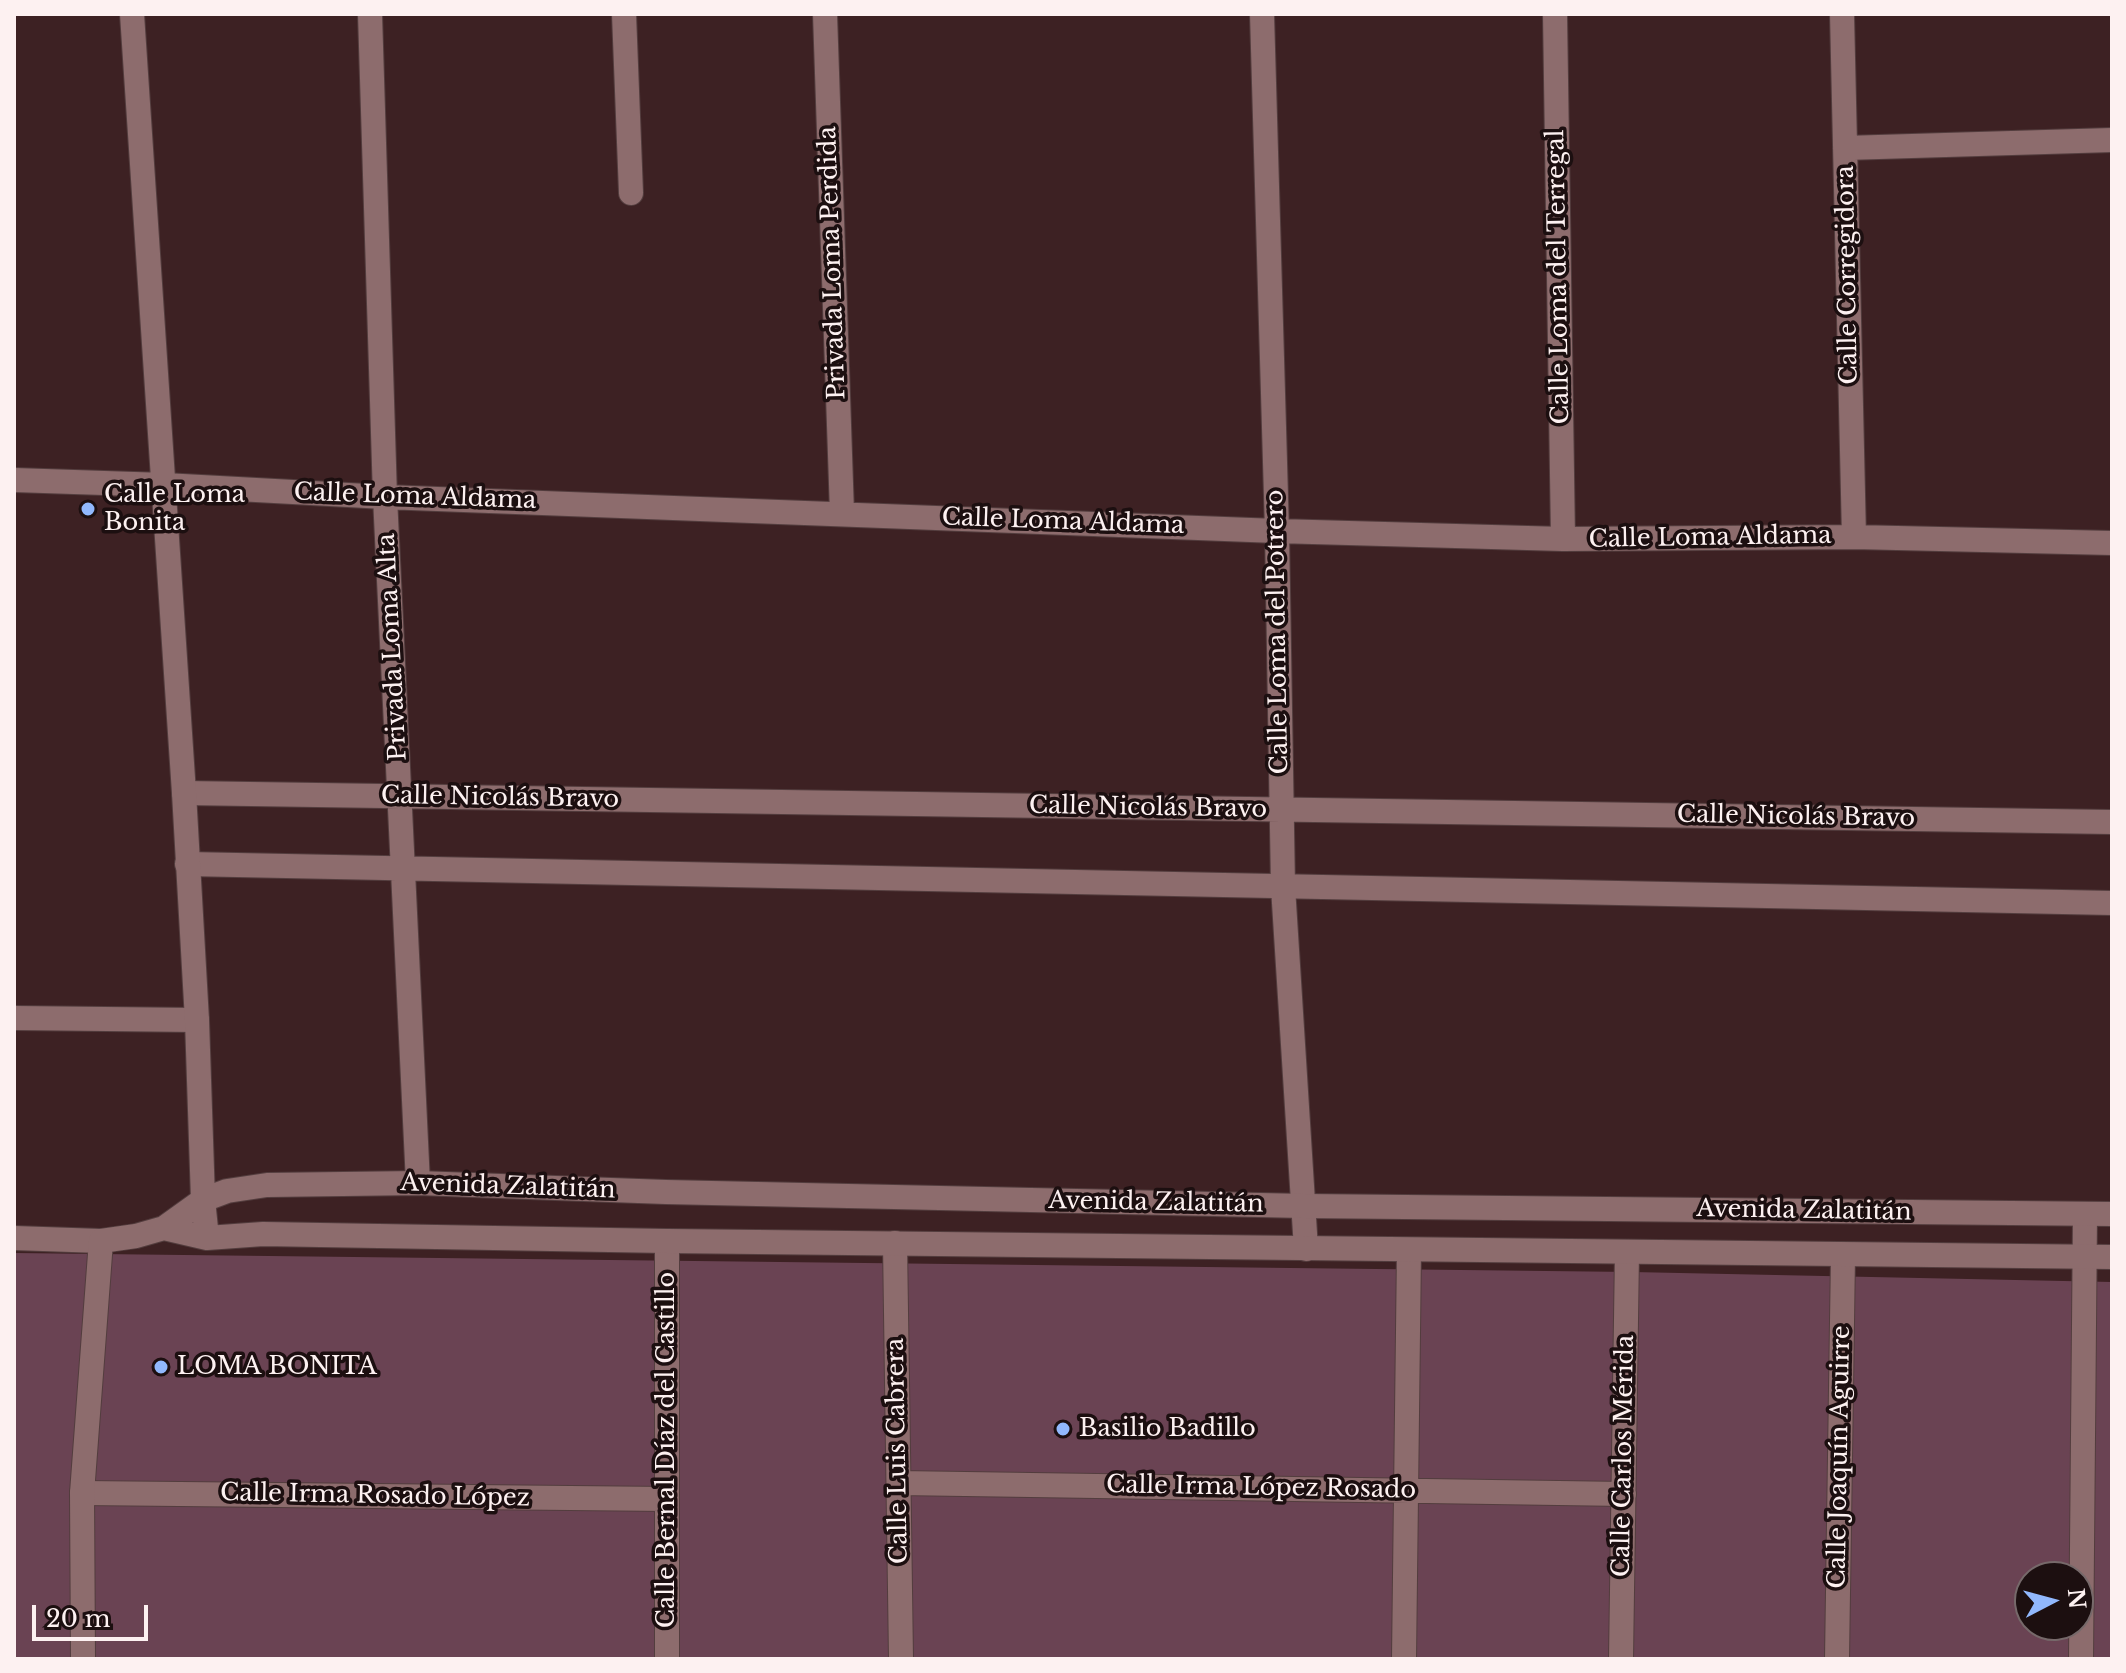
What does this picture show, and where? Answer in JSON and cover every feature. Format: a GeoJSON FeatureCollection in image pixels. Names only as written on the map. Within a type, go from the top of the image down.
{"type":"FeatureCollection","features":[{"type":"Feature","properties":{"kind":"street"},"geometry":{"type":"LineString","coordinates":[[132,14],[184,793],[207,1238]]}},
{"type":"Feature","properties":{"kind":"street","name":"Privada Loma Alta"},"geometry":{"type":"LineString","coordinates":[[370,14],[385,497],[418,1183]]}},
{"type":"Feature","properties":{"kind":"street"},"geometry":{"type":"LineString","coordinates":[[624,14],[631,193]]}},
{"type":"Feature","properties":{"kind":"street","name":"Privada Loma Perdida"},"geometry":{"type":"LineString","coordinates":[[825,14],[842,513]]}},
{"type":"Feature","properties":{"kind":"street","name":"Calle Loma del Potrero"},"geometry":{"type":"LineString","coordinates":[[1262,14],[1277,531],[1283,887],[1306,1249]]}},
{"type":"Feature","properties":{"kind":"street","name":"Calle Loma del Terregal"},"geometry":{"type":"LineString","coordinates":[[1555,14],[1563,539]]}},
{"type":"Feature","properties":{"kind":"street","name":"Calle Corregidora"},"geometry":{"type":"LineString","coordinates":[[1842,14],[1854,537]]}},
{"type":"Feature","properties":{"kind":"street"},"geometry":{"type":"LineString","coordinates":[[1845,148],[2112,140]]}},
{"type":"Feature","properties":{"kind":"street","name":"Calle Loma Aldama"},"geometry":{"type":"LineString","coordinates":[[14,480],[1277,531],[1563,539],[1854,537],[2112,543]]}},
{"type":"Feature","properties":{"kind":"street","name":"Calle Nicolás Bravo"},"geometry":{"type":"LineString","coordinates":[[184,793],[2112,822]]}},
{"type":"Feature","properties":{"kind":"street"},"geometry":{"type":"LineString","coordinates":[[187,864],[2112,903]]}},
{"type":"Feature","properties":{"kind":"street"},"geometry":{"type":"LineString","coordinates":[[14,1018],[197,1020]]}},
{"type":"Feature","properties":{"kind":"street","name":"Avenida Zalatitán"},"geometry":{"type":"LineString","coordinates":[[164,1228],[203,1200],[227,1191],[267,1185],[418,1183],[666,1192],[1304,1206],[2112,1214]]}},
{"type":"Feature","properties":{"kind":"street"},"geometry":{"type":"LineString","coordinates":[[2081,1659],[2085,1214]]}},
{"type":"Feature","properties":{"kind":"street"},"geometry":{"type":"LineString","coordinates":[[14,1238],[101,1241],[164,1228]]}},
{"type":"Feature","properties":{"kind":"street","name":"Avenida Zalatitán"},"geometry":{"type":"LineString","coordinates":[[164,1228],[207,1238],[263,1234],[2112,1257]]}},
{"type":"Feature","properties":{"kind":"street"},"geometry":{"type":"LineString","coordinates":[[83,1659],[82,1493],[101,1241]]}},
{"type":"Feature","properties":{"kind":"street","name":"Calle Bernal Díaz del Castillo"},"geometry":{"type":"LineString","coordinates":[[667,1241],[667,1659]]}},
{"type":"Feature","properties":{"kind":"street","name":"Calle Luis Cabrera"},"geometry":{"type":"LineString","coordinates":[[895,1243],[901,1659]]}},
{"type":"Feature","properties":{"kind":"street"},"geometry":{"type":"LineString","coordinates":[[1404,1659],[1409,1250]]}},
{"type":"Feature","properties":{"kind":"street","name":"Calle Carlos Mérida"},"geometry":{"type":"LineString","coordinates":[[1621,1659],[1627,1252]]}},
{"type":"Feature","properties":{"kind":"street","name":"Calle Joaquín Aguirre"},"geometry":{"type":"LineString","coordinates":[[1837,1659],[1843,1255]]}},
{"type":"Feature","properties":{"kind":"street","name":"Calle Irma López Rosado"},"geometry":{"type":"LineString","coordinates":[[899,1483],[1624,1494]]}},
{"type":"Feature","properties":{"kind":"street","name":"Calle Irma Rosado López"},"geometry":{"type":"LineString","coordinates":[[82,1493],[667,1499]]}},
{"type":"Feature","properties":{"kind":"building","name":"Basilio Badillo"},"geometry":{"type":"Polygon","coordinates":[[[14,1253],[1632,1272],[2112,1282],[2112,1659],[14,1659],[14,1253]]]}},
{"type":"Feature","properties":{"kind":"place","name":"Calle Loma Bonita"},"geometry":{"type":"Point","coordinates":[88,509]}},
{"type":"Feature","properties":{"kind":"place","name":"LOMA BONITA"},"geometry":{"type":"Point","coordinates":[161,1367]}},
{"type":"Feature","properties":{"kind":"place","name":"Basilio Badillo"},"geometry":{"type":"Point","coordinates":[1063,1429]}}]}
